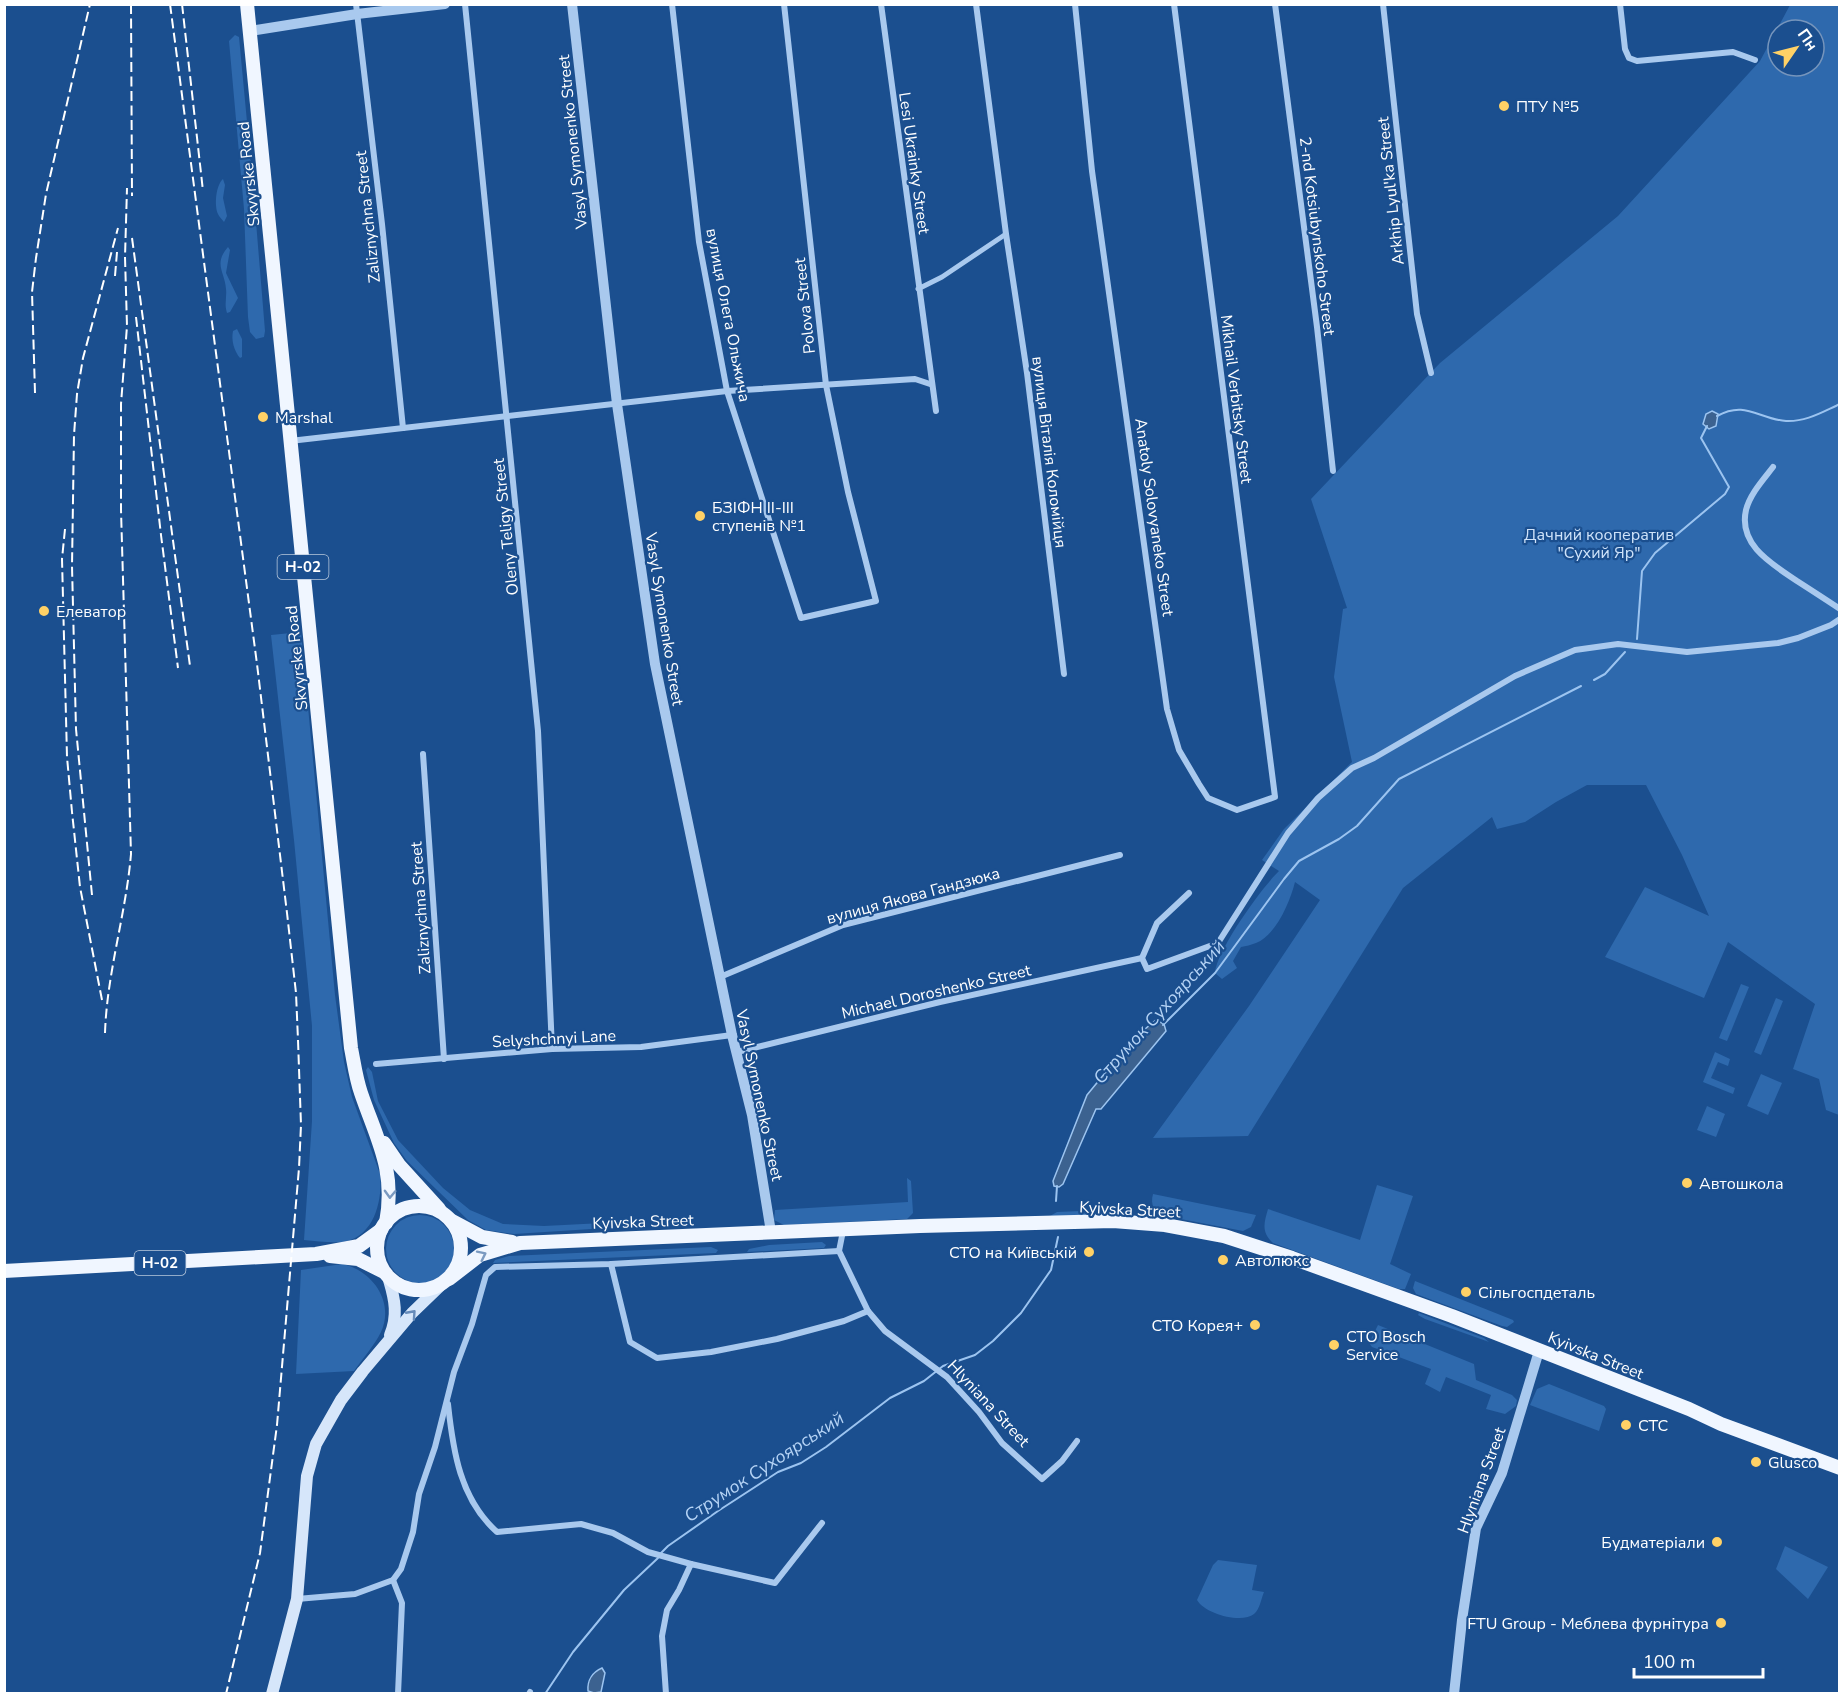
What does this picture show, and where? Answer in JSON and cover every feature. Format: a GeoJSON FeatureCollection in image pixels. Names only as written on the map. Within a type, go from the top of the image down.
{"type":"FeatureCollection","features":[{"type":"Feature","properties":{"kind":"main road","name":"Skvyrske Road"},"geometry":{"type":"LineString","coordinates":[[247,4],[351,1048],[360,1092],[387,1165],[390,1184],[384,1226]]}},
{"type":"Feature","properties":{"kind":"main road","name":"Skvyrske Road"},"geometry":{"type":"LineString","coordinates":[[374,1126],[399,1165],[446,1215]]}},
{"type":"Feature","properties":{"kind":"main road"},"geometry":{"type":"LineString","coordinates":[[387,1343],[395,1323],[396,1308],[378,1250],[384,1226],[396,1214],[407,1208],[432,1207],[446,1215]]}},
{"type":"Feature","properties":{"kind":"main road","name":"Kyivska Street"},"geometry":{"type":"LineString","coordinates":[[446,1215],[482,1237],[520,1243],[843,1228],[1113,1221],[1194,1230],[1224,1236],[1292,1258],[1452,1316],[1839,1468]]}},
{"type":"Feature","properties":{"kind":"main road","name":"Н-02"},"geometry":{"type":"LineString","coordinates":[[316,1254],[358,1259],[402,1287],[426,1290],[444,1282],[460,1261],[462,1250],[457,1230],[446,1215]]}},
{"type":"Feature","properties":{"kind":"main road","name":"Н-02"},"geometry":{"type":"LineString","coordinates":[[4,1271],[316,1254],[359,1246],[384,1226]]}},
{"type":"Feature","properties":{"kind":"main road","name":"Kyivska Street"},"geometry":{"type":"LineString","coordinates":[[444,1282],[480,1255],[520,1243]]}},
{"type":"Feature","properties":{"kind":"main road"},"geometry":{"type":"LineString","coordinates":[[272,1694],[297,1599],[307,1476],[316,1444],[341,1400],[412,1313],[444,1282]]}},
{"type":"Feature","properties":{"kind":"street"},"geometry":{"type":"LineString","coordinates":[[250,31],[356,9],[446,4]]}},
{"type":"Feature","properties":{"kind":"street","name":"Oleny Teligy Street"},"geometry":{"type":"LineString","coordinates":[[465,4],[538,731],[552,1049]]}},
{"type":"Feature","properties":{"kind":"street","name":"Vasyl Symonenko Street"},"geometry":{"type":"LineString","coordinates":[[572,4],[617,404],[655,664],[732,1035],[752,1115],[771,1232]]}},
{"type":"Feature","properties":{"kind":"street","name":"вулиця Олега Ольжича"},"geometry":{"type":"LineString","coordinates":[[672,4],[699,242],[727,391],[801,618],[876,601]]}},
{"type":"Feature","properties":{"kind":"street","name":"Polova Street"},"geometry":{"type":"LineString","coordinates":[[784,4],[826,385],[848,492],[876,601]]}},
{"type":"Feature","properties":{"kind":"street","name":"Lesi Ukrainky Street"},"geometry":{"type":"LineString","coordinates":[[881,4],[930,384],[936,411]]}},
{"type":"Feature","properties":{"kind":"street","name":"вулиця Віталія Коломійця"},"geometry":{"type":"LineString","coordinates":[[976,4],[1027,373],[1064,674]]}},
{"type":"Feature","properties":{"kind":"street","name":"Anatoly Solovyaneko Street"},"geometry":{"type":"LineString","coordinates":[[1075,4],[1091,160],[1167,709],[1179,750],[1208,798],[1237,810],[1275,797]]}},
{"type":"Feature","properties":{"kind":"street","name":"Mikhail Verbitsky Street"},"geometry":{"type":"LineString","coordinates":[[1174,4],[1275,797]]}},
{"type":"Feature","properties":{"kind":"street","name":"2-nd Kotsiubynskoho Street"},"geometry":{"type":"LineString","coordinates":[[1275,4],[1317,327],[1333,471]]}},
{"type":"Feature","properties":{"kind":"street","name":"Arkhip Lyul'ka Street"},"geometry":{"type":"LineString","coordinates":[[1383,4],[1417,314],[1431,373]]}},
{"type":"Feature","properties":{"kind":"street"},"geometry":{"type":"LineString","coordinates":[[1620,4],[1625,49],[1629,58],[1637,61],[1733,52],[1755,60]]}},
{"type":"Feature","properties":{"kind":"street","name":"Zaliznychna Street"},"geometry":{"type":"LineString","coordinates":[[356,9],[382,224],[403,428]]}},
{"type":"Feature","properties":{"kind":"street"},"geometry":{"type":"LineString","coordinates":[[918,289],[942,277],[1006,234]]}},
{"type":"Feature","properties":{"kind":"street"},"geometry":{"type":"LineString","coordinates":[[290,441],[727,391],[915,379],[930,384]]}},
{"type":"Feature","properties":{"kind":"street"},"geometry":{"type":"LineString","coordinates":[[1773,467],[1758,486],[1746,509],[1745,525],[1748,537],[1766,561],[1839,609]]}},
{"type":"Feature","properties":{"kind":"street"},"geometry":{"type":"LineString","coordinates":[[1189,893],[1156,923],[1142,958],[1147,969],[1218,943],[1288,833],[1318,798],[1352,768],[1374,758],[1515,676],[1575,650],[1618,644],[1687,652],[1778,643],[1798,638],[1831,625],[1839,619]]}},
{"type":"Feature","properties":{"kind":"street","name":"Zaliznychna Street"},"geometry":{"type":"LineString","coordinates":[[423,754],[444,1059]]}},
{"type":"Feature","properties":{"kind":"street","name":"вулиця Якова Гандзюка"},"geometry":{"type":"LineString","coordinates":[[720,977],[843,925],[1120,855]]}},
{"type":"Feature","properties":{"kind":"street","name":"Michael Doroshenko Street"},"geometry":{"type":"LineString","coordinates":[[737,1052],[940,1002],[1142,958]]}},
{"type":"Feature","properties":{"kind":"street","name":"Selyshchnyi Lane"},"geometry":{"type":"LineString","coordinates":[[376,1064],[552,1049],[641,1047],[732,1035]]}},
{"type":"Feature","properties":{"kind":"street"},"geometry":{"type":"LineString","coordinates":[[297,1599],[355,1594],[393,1580],[401,1569],[412,1532],[419,1494],[435,1447],[454,1372],[472,1324],[486,1275],[495,1267],[611,1264],[839,1251],[843,1228]]}},
{"type":"Feature","properties":{"kind":"street","name":"Hlyniana Street"},"geometry":{"type":"LineString","coordinates":[[839,1251],[868,1311],[885,1331],[943,1373],[979,1412],[1002,1443],[1042,1479],[1062,1461],[1077,1441]]}},
{"type":"Feature","properties":{"kind":"street"},"geometry":{"type":"LineString","coordinates":[[611,1264],[630,1342],[657,1358],[711,1352],[777,1339],[844,1321],[868,1311]]}},
{"type":"Feature","properties":{"kind":"street","name":"Hlyniana Street"},"geometry":{"type":"LineString","coordinates":[[1454,1694],[1476,1528],[1507,1460],[1539,1350]]}},
{"type":"Feature","properties":{"kind":"street"},"geometry":{"type":"LineString","coordinates":[[448,1398],[458,1470],[472,1502],[487,1523],[497,1532],[581,1524],[613,1533],[666,1558],[775,1583],[822,1523]]}},
{"type":"Feature","properties":{"kind":"street"},"geometry":{"type":"LineString","coordinates":[[666,1694],[662,1636],[667,1610],[691,1564]]}},
{"type":"Feature","properties":{"kind":"street"},"geometry":{"type":"LineString","coordinates":[[393,1580],[402,1603],[398,1694]]}},
{"type":"Feature","properties":{"kind":"green space","name":"Дачний кооператив \"Сухий Яр\""},"geometry":{"type":"Polygon","coordinates":[[[1790,5],[1839,5],[1839,1115],[1826,1110],[1819,1079],[1793,1069],[1815,1004],[1728,942],[1704,998],[1605,957],[1645,887],[1709,916],[1682,855],[1646,785],[1587,785],[1525,822],[1497,829],[1492,817],[1403,888],[1248,1136],[1153,1138],[1249,1006],[1320,900],[1295,882],[1286,908],[1270,933],[1256,943],[1241,947],[1233,961],[1237,968],[1222,979],[1215,973],[1217,963],[1231,935],[1279,871],[1262,860],[1284,829],[1352,762],[1334,677],[1343,609],[1347,608],[1311,499],[1440,363],[1618,216],[1760,61],[1766,50],[1766,78],[1826,78],[1826,18],[1783,18],[1790,5]]]}},
{"type":"Feature","properties":{"kind":"green space"},"geometry":{"type":"Polygon","coordinates":[[[235,35],[239,37],[249,143],[245,151],[251,161],[265,331],[264,337],[256,339],[250,332],[248,317],[244,209],[229,41],[235,35]]]}},
{"type":"Feature","properties":{"kind":"green space"},"geometry":{"type":"Polygon","coordinates":[[[223,179],[225,185],[223,198],[227,216],[224,222],[218,214],[216,201],[217,190],[223,179]]]}},
{"type":"Feature","properties":{"kind":"green space"},"geometry":{"type":"Polygon","coordinates":[[[228,247],[230,250],[226,273],[238,298],[230,312],[227,313],[221,258],[228,247]]]}},
{"type":"Feature","properties":{"kind":"green space"},"geometry":{"type":"Polygon","coordinates":[[[237,329],[242,339],[242,357],[240,358],[233,342],[233,331],[237,329]]]}},
{"type":"Feature","properties":{"kind":"green space"},"geometry":{"type":"Polygon","coordinates":[[[301,632],[335,995],[344,1062],[352,1097],[380,1174],[381,1184],[378,1206],[369,1226],[353,1239],[342,1242],[304,1240],[312,1121],[312,1026],[271,635],[301,632]]]}},
{"type":"Feature","properties":{"kind":"green space"},"geometry":{"type":"Polygon","coordinates":[[[1741,984],[1749,987],[1727,1041],[1719,1038],[1741,984]]]}},
{"type":"Feature","properties":{"kind":"green space"},"geometry":{"type":"Polygon","coordinates":[[[1776,998],[1783,1001],[1761,1055],[1754,1052],[1776,998]]]}},
{"type":"Feature","properties":{"kind":"green space"},"geometry":{"type":"Polygon","coordinates":[[[1715,1052],[1730,1059],[1728,1066],[1718,1062],[1711,1078],[1735,1088],[1733,1094],[1703,1082],[1715,1052]]]}},
{"type":"Feature","properties":{"kind":"green space"},"geometry":{"type":"Polygon","coordinates":[[[368,1067],[372,1072],[378,1101],[398,1140],[443,1188],[470,1210],[503,1224],[544,1226],[603,1223],[607,1228],[514,1234],[486,1230],[468,1220],[407,1161],[394,1143],[374,1100],[366,1070],[368,1067]]]}},
{"type":"Feature","properties":{"kind":"green space"},"geometry":{"type":"Polygon","coordinates":[[[1761,1074],[1782,1083],[1768,1115],[1747,1106],[1761,1074]]]}},
{"type":"Feature","properties":{"kind":"green space"},"geometry":{"type":"Polygon","coordinates":[[[1707,1106],[1725,1114],[1716,1137],[1697,1130],[1707,1106]]]}},
{"type":"Feature","properties":{"kind":"green space"},"geometry":{"type":"Polygon","coordinates":[[[907,1178],[911,1181],[913,1213],[907,1219],[784,1225],[774,1220],[775,1210],[908,1202],[907,1178]]]}},
{"type":"Feature","properties":{"kind":"green space"},"geometry":{"type":"Polygon","coordinates":[[[1377,1185],[1413,1196],[1390,1264],[1411,1274],[1405,1289],[1399,1289],[1273,1243],[1265,1231],[1268,1209],[1360,1240],[1377,1185]]]}},
{"type":"Feature","properties":{"kind":"green space"},"geometry":{"type":"Polygon","coordinates":[[[1153,1194],[1256,1215],[1251,1227],[1243,1231],[1165,1216],[1154,1208],[1153,1194]]]}},
{"type":"Feature","properties":{"kind":"green space"},"geometry":{"type":"Polygon","coordinates":[[[1124,1211],[1128,1213],[1127,1215],[1050,1216],[1057,1212],[1124,1211]]]}},
{"type":"Feature","properties":{"kind":"green space"},"geometry":{"type":"Polygon","coordinates":[[[413,1215],[427,1215],[439,1220],[449,1230],[454,1249],[449,1268],[439,1278],[427,1283],[413,1283],[401,1278],[391,1268],[386,1256],[386,1242],[391,1230],[401,1220],[413,1215]]]}},
{"type":"Feature","properties":{"kind":"green space"},"geometry":{"type":"Polygon","coordinates":[[[822,1242],[826,1245],[824,1248],[747,1252],[749,1249],[769,1245],[822,1242]]]}},
{"type":"Feature","properties":{"kind":"green space"},"geometry":{"type":"Polygon","coordinates":[[[711,1247],[718,1250],[716,1253],[493,1263],[495,1260],[509,1256],[711,1247]]]}},
{"type":"Feature","properties":{"kind":"green space"},"geometry":{"type":"Polygon","coordinates":[[[342,1264],[363,1273],[378,1289],[385,1310],[385,1321],[381,1332],[354,1371],[296,1374],[301,1270],[342,1264]]]}},
{"type":"Feature","properties":{"kind":"green space"},"geometry":{"type":"Polygon","coordinates":[[[1415,1281],[1514,1322],[1507,1327],[1502,1326],[1416,1294],[1413,1288],[1415,1281]]]}},
{"type":"Feature","properties":{"kind":"green space"},"geometry":{"type":"Polygon","coordinates":[[[1419,1313],[1489,1342],[1425,1319],[1418,1315],[1419,1313]]]}},
{"type":"Feature","properties":{"kind":"green space"},"geometry":{"type":"Polygon","coordinates":[[[1378,1325],[1474,1364],[1476,1380],[1512,1395],[1517,1400],[1516,1406],[1505,1414],[1486,1409],[1491,1395],[1446,1377],[1440,1392],[1425,1384],[1431,1369],[1372,1347],[1369,1343],[1378,1325]]]}},
{"type":"Feature","properties":{"kind":"green space"},"geometry":{"type":"Polygon","coordinates":[[[1549,1384],[1604,1406],[1606,1409],[1599,1431],[1530,1405],[1537,1389],[1549,1384]]]}},
{"type":"Feature","properties":{"kind":"green space"},"geometry":{"type":"Polygon","coordinates":[[[1785,1546],[1828,1567],[1808,1599],[1776,1569],[1785,1546]]]}},
{"type":"Feature","properties":{"kind":"green space"},"geometry":{"type":"Polygon","coordinates":[[[1218,1560],[1257,1565],[1252,1590],[1264,1592],[1254,1614],[1241,1618],[1224,1616],[1208,1610],[1197,1600],[1213,1565],[1218,1560]]]}},
{"type":"Feature","properties":{"kind":"shaded area"},"geometry":{"type":"Polygon","coordinates":[[[1712,411],[1718,414],[1716,426],[1709,429],[1703,424],[1706,414],[1712,411]]]}},
{"type":"Feature","properties":{"kind":"shaded area"},"geometry":{"type":"Polygon","coordinates":[[[1156,1020],[1164,1024],[1166,1031],[1101,1109],[1096,1109],[1063,1184],[1059,1187],[1054,1186],[1053,1181],[1087,1095],[1133,1039],[1156,1020]]]}},
{"type":"Feature","properties":{"kind":"shaded area"},"geometry":{"type":"Polygon","coordinates":[[[602,1668],[605,1673],[601,1692],[588,1691],[591,1677],[602,1668]]]}},
{"type":"Feature","properties":{"kind":"waterway","name":"Струмок Сухоярський"},"geometry":{"type":"LineString","coordinates":[[1717,416],[1744,410],[1776,420],[1793,421],[1814,416],[1840,404]]}},
{"type":"Feature","properties":{"kind":"waterway","name":"Струмок Сухоярський"},"geometry":{"type":"LineString","coordinates":[[1637,639],[1642,571],[1655,553],[1725,494],[1729,487],[1701,438],[1707,426]]}},
{"type":"Feature","properties":{"kind":"waterway","name":"Струмок Сухоярський"},"geometry":{"type":"LineString","coordinates":[[1594,680],[1605,674],[1625,652]]}},
{"type":"Feature","properties":{"kind":"waterway","name":"Струмок Сухоярський"},"geometry":{"type":"LineString","coordinates":[[1163,1025],[1215,973],[1299,861],[1339,839],[1357,826],[1399,779],[1581,686]]}},
{"type":"Feature","properties":{"kind":"waterway","name":"Струмок Сухоярський"},"geometry":{"type":"LineString","coordinates":[[1056,1201],[1057,1186]]}},
{"type":"Feature","properties":{"kind":"waterway","name":"Струмок Сухоярський"},"geometry":{"type":"LineString","coordinates":[[661,1553],[718,1511],[778,1472],[801,1463],[826,1447],[890,1398],[924,1381],[943,1366],[975,1355],[993,1341],[1021,1313],[1051,1270],[1058,1237]]}},
{"type":"Feature","properties":{"kind":"waterway","name":"Струмок Сухоярський"},"geometry":{"type":"LineString","coordinates":[[545,1694],[573,1652],[624,1590],[658,1558]]}},
{"type":"Feature","properties":{"kind":"railway"},"geometry":{"type":"LineString","coordinates":[[35,393],[32,292],[36,258],[46,194],[90,4]]}},
{"type":"Feature","properties":{"kind":"railway"},"geometry":{"type":"LineString","coordinates":[[131,4],[132,196]]}},
{"type":"Feature","properties":{"kind":"railway"},"geometry":{"type":"LineString","coordinates":[[170,4],[257,664],[287,913],[296,993],[301,1125],[277,1425],[260,1553],[226,1694]]}},
{"type":"Feature","properties":{"kind":"railway"},"geometry":{"type":"LineString","coordinates":[[182,4],[203,191]]}},
{"type":"Feature","properties":{"kind":"railway"},"geometry":{"type":"LineString","coordinates":[[105,1033],[109,988],[131,854],[121,510],[121,404],[127,326],[125,257],[127,188]]}},
{"type":"Feature","properties":{"kind":"railway"},"geometry":{"type":"LineString","coordinates":[[92,895],[76,729],[72,566],[74,435],[83,358],[118,228]]}},
{"type":"Feature","properties":{"kind":"railway"},"geometry":{"type":"LineString","coordinates":[[132,238],[190,666]]}},
{"type":"Feature","properties":{"kind":"railway"},"geometry":{"type":"LineString","coordinates":[[115,276],[117,252]]}},
{"type":"Feature","properties":{"kind":"railway"},"geometry":{"type":"LineString","coordinates":[[136,317],[178,668]]}},
{"type":"Feature","properties":{"kind":"railway"},"geometry":{"type":"LineString","coordinates":[[65,529],[62,559],[67,757],[80,887],[102,1000]]}},
{"type":"Feature","properties":{"kind":"place","name":"ПТУ №5"},"geometry":{"type":"Point","coordinates":[1504,106]}},
{"type":"Feature","properties":{"kind":"place","name":"Marshal"},"geometry":{"type":"Point","coordinates":[263,417]}},
{"type":"Feature","properties":{"kind":"place","name":"БЗІФН ІІ-ІІІ ступенів №1"},"geometry":{"type":"Point","coordinates":[700,516]}},
{"type":"Feature","properties":{"kind":"place","name":"Елеватор"},"geometry":{"type":"Point","coordinates":[44,611]}},
{"type":"Feature","properties":{"kind":"place","name":"Автошкола"},"geometry":{"type":"Point","coordinates":[1687,1183]}},
{"type":"Feature","properties":{"kind":"place","name":"СТО на Київській"},"geometry":{"type":"Point","coordinates":[1089,1252]}},
{"type":"Feature","properties":{"kind":"place","name":"Автолюкс"},"geometry":{"type":"Point","coordinates":[1223,1260]}},
{"type":"Feature","properties":{"kind":"place","name":"Сільгоспдеталь"},"geometry":{"type":"Point","coordinates":[1466,1292]}},
{"type":"Feature","properties":{"kind":"place","name":"СТО Корея+"},"geometry":{"type":"Point","coordinates":[1255,1325]}},
{"type":"Feature","properties":{"kind":"place","name":"СТО Bosch Service"},"geometry":{"type":"Point","coordinates":[1334,1345]}},
{"type":"Feature","properties":{"kind":"place","name":"СТС"},"geometry":{"type":"Point","coordinates":[1626,1425]}},
{"type":"Feature","properties":{"kind":"place","name":"Glusco"},"geometry":{"type":"Point","coordinates":[1756,1462]}},
{"type":"Feature","properties":{"kind":"place","name":"Будматеріали"},"geometry":{"type":"Point","coordinates":[1717,1542]}},
{"type":"Feature","properties":{"kind":"place","name":"FTU Group - Меблева фурнітура"},"geometry":{"type":"Point","coordinates":[1721,1623]}}]}
